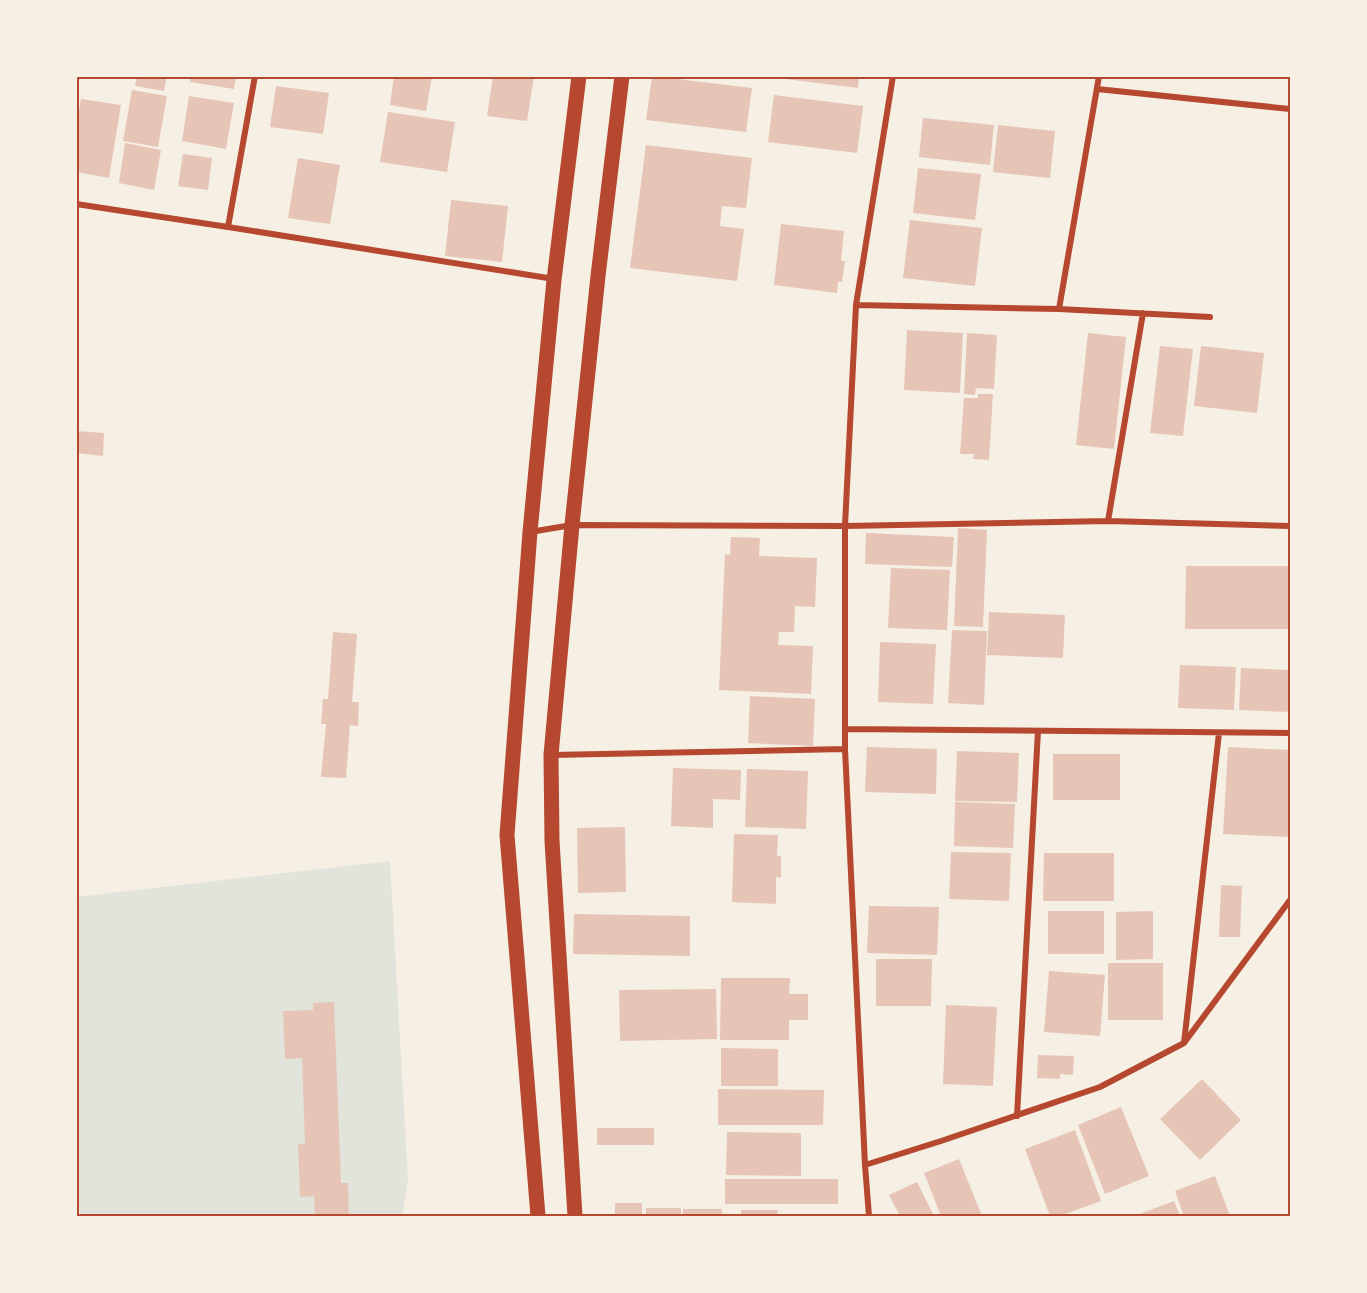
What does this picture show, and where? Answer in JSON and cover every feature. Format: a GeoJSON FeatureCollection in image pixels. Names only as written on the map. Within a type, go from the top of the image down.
{"type":"FeatureCollection","features":[{"type":"Feature","properties":{"kind":"main road"},"geometry":{"type":"LineString","coordinates":[[538,1216],[507,835],[530,532],[554,280],[579,76]]}},
{"type":"Feature","properties":{"kind":"main road"},"geometry":{"type":"LineString","coordinates":[[575,1216],[552,841],[551,755],[598,276],[622,76]]}},
{"type":"Feature","properties":{"kind":"street"},"geometry":{"type":"LineString","coordinates":[[228,226],[255,76]]}},
{"type":"Feature","properties":{"kind":"street"},"geometry":{"type":"LineString","coordinates":[[869,1216],[845,749],[845,526],[856,305],[894,76]]}},
{"type":"Feature","properties":{"kind":"street"},"geometry":{"type":"LineString","coordinates":[[1059,309],[1099,76]]}},
{"type":"Feature","properties":{"kind":"street"},"geometry":{"type":"LineString","coordinates":[[1097,88],[1290,109]]}},
{"type":"Feature","properties":{"kind":"street"},"geometry":{"type":"LineString","coordinates":[[76,204],[228,226],[554,280]]}},
{"type":"Feature","properties":{"kind":"street"},"geometry":{"type":"LineString","coordinates":[[856,305],[1059,309],[1210,317]]}},
{"type":"Feature","properties":{"kind":"street"},"geometry":{"type":"LineString","coordinates":[[1108,520],[1143,313]]}},
{"type":"Feature","properties":{"kind":"street"},"geometry":{"type":"LineString","coordinates":[[530,532],[572,525],[845,526],[1108,520],[1290,526]]}},
{"type":"Feature","properties":{"kind":"street"},"geometry":{"type":"LineString","coordinates":[[846,729],[1290,733]]}},
{"type":"Feature","properties":{"kind":"street"},"geometry":{"type":"LineString","coordinates":[[1017,1116],[1038,731]]}},
{"type":"Feature","properties":{"kind":"street"},"geometry":{"type":"LineString","coordinates":[[1184,1043],[1219,733]]}},
{"type":"Feature","properties":{"kind":"street"},"geometry":{"type":"LineString","coordinates":[[551,755],[845,749]]}},
{"type":"Feature","properties":{"kind":"street"},"geometry":{"type":"LineString","coordinates":[[865,1164],[941,1141],[1100,1087],[1184,1043],[1290,900]]}},
{"type":"Feature","properties":{"kind":"shaded area"},"geometry":{"type":"Polygon","coordinates":[[[390,861],[408,1181],[402,1216],[81,1216],[76,1200],[76,897],[390,861]]]}},
{"type":"Feature","properties":{"kind":"building"},"geometry":{"type":"Polygon","coordinates":[[[137,76],[167,76],[164,91],[135,86],[137,76]]]}},
{"type":"Feature","properties":{"kind":"building"},"geometry":{"type":"Polygon","coordinates":[[[191,76],[236,76],[234,89],[190,82],[191,76]]]}},
{"type":"Feature","properties":{"kind":"building"},"geometry":{"type":"Polygon","coordinates":[[[394,76],[432,76],[426,111],[390,105],[394,76]]]}},
{"type":"Feature","properties":{"kind":"building"},"geometry":{"type":"Polygon","coordinates":[[[493,76],[534,76],[527,121],[487,116],[493,76]]]}},
{"type":"Feature","properties":{"kind":"building"},"geometry":{"type":"Polygon","coordinates":[[[652,76],[752,88],[746,132],[646,120],[652,76]]]}},
{"type":"Feature","properties":{"kind":"building"},"geometry":{"type":"Polygon","coordinates":[[[777,76],[859,76],[858,88],[777,78],[777,76]]]}},
{"type":"Feature","properties":{"kind":"building"},"geometry":{"type":"Polygon","coordinates":[[[276,86],[329,93],[323,134],[270,127],[276,86]]]}},
{"type":"Feature","properties":{"kind":"building"},"geometry":{"type":"Polygon","coordinates":[[[132,90],[167,96],[158,147],[123,141],[132,90]]]}},
{"type":"Feature","properties":{"kind":"building"},"geometry":{"type":"Polygon","coordinates":[[[774,95],[863,106],[857,153],[768,142],[774,95]]]}},
{"type":"Feature","properties":{"kind":"building"},"geometry":{"type":"Polygon","coordinates":[[[189,96],[234,103],[226,149],[182,141],[189,96]]]}},
{"type":"Feature","properties":{"kind":"building"},"geometry":{"type":"Polygon","coordinates":[[[81,99],[121,105],[109,178],[76,172],[76,127],[81,99]]]}},
{"type":"Feature","properties":{"kind":"building"},"geometry":{"type":"Polygon","coordinates":[[[388,112],[455,122],[447,172],[380,162],[388,112]]]}},
{"type":"Feature","properties":{"kind":"building"},"geometry":{"type":"Polygon","coordinates":[[[923,118],[994,125],[990,165],[919,157],[923,118]]]}},
{"type":"Feature","properties":{"kind":"building"},"geometry":{"type":"Polygon","coordinates":[[[998,125],[1055,131],[1050,178],[993,172],[998,125]]]}},
{"type":"Feature","properties":{"kind":"building"},"geometry":{"type":"Polygon","coordinates":[[[125,143],[161,150],[154,190],[119,183],[125,143]]]}},
{"type":"Feature","properties":{"kind":"building"},"geometry":{"type":"Polygon","coordinates":[[[646,145],[752,158],[746,208],[722,206],[720,226],[744,229],[737,281],[630,268],[646,145]]]}},
{"type":"Feature","properties":{"kind":"building"},"geometry":{"type":"Polygon","coordinates":[[[183,154],[212,158],[208,190],[178,186],[183,154]]]}},
{"type":"Feature","properties":{"kind":"building"},"geometry":{"type":"Polygon","coordinates":[[[298,158],[340,165],[330,224],[288,218],[298,158]]]}},
{"type":"Feature","properties":{"kind":"building"},"geometry":{"type":"Polygon","coordinates":[[[918,168],[981,174],[975,220],[913,213],[918,168]]]}},
{"type":"Feature","properties":{"kind":"building"},"geometry":{"type":"Polygon","coordinates":[[[451,200],[508,206],[502,262],[445,256],[451,200]]]}},
{"type":"Feature","properties":{"kind":"building"},"geometry":{"type":"Polygon","coordinates":[[[910,220],[982,228],[975,286],[903,278],[910,220]]]}},
{"type":"Feature","properties":{"kind":"building"},"geometry":{"type":"Polygon","coordinates":[[[781,224],[844,231],[841,261],[845,261],[842,282],[838,282],[837,293],[774,285],[781,224]]]}},
{"type":"Feature","properties":{"kind":"building"},"geometry":{"type":"Polygon","coordinates":[[[907,330],[963,333],[960,393],[904,390],[907,330]]]}},
{"type":"Feature","properties":{"kind":"building"},"geometry":{"type":"Polygon","coordinates":[[[967,333],[997,335],[994,389],[976,388],[975,395],[964,394],[967,333]]]}},
{"type":"Feature","properties":{"kind":"building"},"geometry":{"type":"Polygon","coordinates":[[[1088,333],[1126,337],[1114,449],[1076,445],[1088,333]]]}},
{"type":"Feature","properties":{"kind":"building"},"geometry":{"type":"Polygon","coordinates":[[[1160,346],[1193,349],[1183,436],[1150,433],[1160,346]]]}},
{"type":"Feature","properties":{"kind":"building"},"geometry":{"type":"Polygon","coordinates":[[[1201,346],[1264,353],[1257,413],[1194,406],[1201,346]]]}},
{"type":"Feature","properties":{"kind":"building"},"geometry":{"type":"Polygon","coordinates":[[[978,394],[993,394],[989,460],[973,459],[974,454],[960,454],[964,398],[978,398],[978,394]]]}},
{"type":"Feature","properties":{"kind":"building"},"geometry":{"type":"Polygon","coordinates":[[[76,431],[104,433],[103,456],[76,453],[76,431]]]}},
{"type":"Feature","properties":{"kind":"building"},"geometry":{"type":"Polygon","coordinates":[[[958,528],[987,530],[983,627],[954,626],[958,528]]]}},
{"type":"Feature","properties":{"kind":"building"},"geometry":{"type":"Polygon","coordinates":[[[866,533],[954,537],[952,567],[865,564],[866,533]]]}},
{"type":"Feature","properties":{"kind":"building"},"geometry":{"type":"Polygon","coordinates":[[[731,537],[760,538],[759,556],[817,558],[815,607],[795,606],[794,632],[779,632],[778,645],[813,646],[811,694],[719,690],[725,554],[730,555],[731,537]]]}},
{"type":"Feature","properties":{"kind":"building"},"geometry":{"type":"Polygon","coordinates":[[[1186,566],[1290,566],[1290,629],[1185,629],[1186,566]]]}},
{"type":"Feature","properties":{"kind":"building"},"geometry":{"type":"Polygon","coordinates":[[[891,568],[950,570],[947,630],[888,628],[891,568]]]}},
{"type":"Feature","properties":{"kind":"building"},"geometry":{"type":"Polygon","coordinates":[[[989,612],[1065,615],[1063,658],[987,655],[989,612]]]}},
{"type":"Feature","properties":{"kind":"building"},"geometry":{"type":"Polygon","coordinates":[[[952,630],[987,631],[984,705],[948,703],[952,630]]]}},
{"type":"Feature","properties":{"kind":"building"},"geometry":{"type":"Polygon","coordinates":[[[333,632],[357,634],[352,702],[359,702],[358,726],[350,725],[346,778],[321,777],[326,724],[321,724],[323,699],[328,699],[333,632]]]}},
{"type":"Feature","properties":{"kind":"building"},"geometry":{"type":"Polygon","coordinates":[[[880,642],[936,644],[933,704],[878,702],[880,642]]]}},
{"type":"Feature","properties":{"kind":"building"},"geometry":{"type":"Polygon","coordinates":[[[1180,665],[1236,667],[1234,710],[1178,708],[1180,665]]]}},
{"type":"Feature","properties":{"kind":"building"},"geometry":{"type":"Polygon","coordinates":[[[1241,668],[1290,670],[1290,712],[1239,710],[1241,668]]]}},
{"type":"Feature","properties":{"kind":"building"},"geometry":{"type":"Polygon","coordinates":[[[750,696],[815,699],[813,746],[748,743],[750,696]]]}},
{"type":"Feature","properties":{"kind":"building"},"geometry":{"type":"Polygon","coordinates":[[[867,747],[937,749],[936,794],[865,792],[867,747]]]}},
{"type":"Feature","properties":{"kind":"building"},"geometry":{"type":"Polygon","coordinates":[[[1228,747],[1290,750],[1290,837],[1223,834],[1228,747]]]}},
{"type":"Feature","properties":{"kind":"building"},"geometry":{"type":"Polygon","coordinates":[[[957,751],[1019,753],[1017,802],[955,801],[957,751]]]}},
{"type":"Feature","properties":{"kind":"building"},"geometry":{"type":"Polygon","coordinates":[[[1053,754],[1120,754],[1120,800],[1053,800],[1053,754]]]}},
{"type":"Feature","properties":{"kind":"building"},"geometry":{"type":"Polygon","coordinates":[[[673,768],[741,770],[740,800],[713,799],[713,828],[671,826],[673,768]]]}},
{"type":"Feature","properties":{"kind":"building"},"geometry":{"type":"Polygon","coordinates":[[[747,769],[808,771],[806,829],[745,827],[747,769]]]}},
{"type":"Feature","properties":{"kind":"building"},"geometry":{"type":"Polygon","coordinates":[[[955,802],[1015,804],[1013,848],[954,846],[955,802]]]}},
{"type":"Feature","properties":{"kind":"building"},"geometry":{"type":"Polygon","coordinates":[[[625,827],[626,892],[578,893],[577,828],[625,827]]]}},
{"type":"Feature","properties":{"kind":"building"},"geometry":{"type":"Polygon","coordinates":[[[734,834],[778,835],[777,856],[781,856],[781,878],[776,877],[776,904],[732,902],[734,834]]]}},
{"type":"Feature","properties":{"kind":"building"},"geometry":{"type":"Polygon","coordinates":[[[951,852],[1011,853],[1009,901],[949,899],[951,852]]]}},
{"type":"Feature","properties":{"kind":"building"},"geometry":{"type":"Polygon","coordinates":[[[1044,853],[1114,853],[1114,901],[1043,901],[1044,853]]]}},
{"type":"Feature","properties":{"kind":"building"},"geometry":{"type":"Polygon","coordinates":[[[1221,885],[1242,886],[1240,937],[1219,937],[1221,885]]]}},
{"type":"Feature","properties":{"kind":"building"},"geometry":{"type":"Polygon","coordinates":[[[869,906],[939,907],[937,955],[867,953],[869,906]]]}},
{"type":"Feature","properties":{"kind":"building"},"geometry":{"type":"Polygon","coordinates":[[[1048,911],[1104,911],[1104,954],[1048,954],[1048,911]]]}},
{"type":"Feature","properties":{"kind":"building"},"geometry":{"type":"Polygon","coordinates":[[[1153,911],[1153,959],[1116,960],[1116,912],[1153,911]]]}},
{"type":"Feature","properties":{"kind":"building"},"geometry":{"type":"Polygon","coordinates":[[[574,914],[690,916],[690,956],[573,954],[574,914]]]}},
{"type":"Feature","properties":{"kind":"building"},"geometry":{"type":"Polygon","coordinates":[[[876,959],[932,959],[931,1006],[876,1006],[876,959]]]}},
{"type":"Feature","properties":{"kind":"building"},"geometry":{"type":"Polygon","coordinates":[[[1108,963],[1163,963],[1163,1020],[1108,1020],[1108,963]]]}},
{"type":"Feature","properties":{"kind":"building"},"geometry":{"type":"Polygon","coordinates":[[[1049,971],[1105,975],[1100,1036],[1044,1032],[1049,971]]]}},
{"type":"Feature","properties":{"kind":"building"},"geometry":{"type":"Polygon","coordinates":[[[721,978],[790,978],[789,994],[808,994],[808,1020],[789,1020],[789,1040],[720,1040],[721,978]]]}},
{"type":"Feature","properties":{"kind":"building"},"geometry":{"type":"Polygon","coordinates":[[[716,989],[717,1039],[620,1041],[619,990],[716,989]]]}},
{"type":"Feature","properties":{"kind":"building"},"geometry":{"type":"Polygon","coordinates":[[[334,1002],[341,1183],[348,1183],[349,1216],[315,1216],[314,1196],[300,1197],[298,1144],[305,1144],[302,1058],[285,1059],[283,1011],[313,1010],[313,1003],[334,1002]]]}},
{"type":"Feature","properties":{"kind":"building"},"geometry":{"type":"Polygon","coordinates":[[[946,1005],[997,1007],[993,1086],[943,1084],[946,1005]]]}},
{"type":"Feature","properties":{"kind":"building"},"geometry":{"type":"Polygon","coordinates":[[[721,1048],[778,1049],[778,1086],[721,1086],[721,1048]]]}},
{"type":"Feature","properties":{"kind":"building"},"geometry":{"type":"Polygon","coordinates":[[[1038,1055],[1074,1056],[1073,1075],[1060,1074],[1060,1079],[1037,1078],[1038,1055]]]}},
{"type":"Feature","properties":{"kind":"building"},"geometry":{"type":"Polygon","coordinates":[[[1202,1079],[1241,1120],[1200,1160],[1160,1119],[1202,1079]]]}},
{"type":"Feature","properties":{"kind":"building"},"geometry":{"type":"Polygon","coordinates":[[[718,1089],[824,1090],[823,1125],[718,1125],[718,1089]]]}},
{"type":"Feature","properties":{"kind":"building"},"geometry":{"type":"Polygon","coordinates":[[[1121,1107],[1149,1176],[1105,1194],[1078,1125],[1121,1107]]]}},
{"type":"Feature","properties":{"kind":"building"},"geometry":{"type":"Polygon","coordinates":[[[597,1128],[654,1128],[654,1145],[597,1145],[597,1128]]]}},
{"type":"Feature","properties":{"kind":"building"},"geometry":{"type":"Polygon","coordinates":[[[1075,1130],[1101,1201],[1060,1216],[1050,1216],[1025,1149],[1075,1130]]]}},
{"type":"Feature","properties":{"kind":"building"},"geometry":{"type":"Polygon","coordinates":[[[727,1132],[801,1133],[801,1176],[726,1175],[727,1132]]]}},
{"type":"Feature","properties":{"kind":"building"},"geometry":{"type":"Polygon","coordinates":[[[959,1159],[982,1216],[941,1216],[924,1173],[959,1159]]]}},
{"type":"Feature","properties":{"kind":"building"},"geometry":{"type":"Polygon","coordinates":[[[1215,1176],[1230,1216],[1184,1216],[1175,1191],[1215,1176]]]}},
{"type":"Feature","properties":{"kind":"building"},"geometry":{"type":"Polygon","coordinates":[[[725,1179],[838,1179],[838,1204],[725,1204],[725,1179]]]}},
{"type":"Feature","properties":{"kind":"building"},"geometry":{"type":"Polygon","coordinates":[[[917,1182],[934,1216],[900,1216],[889,1195],[917,1182]]]}},
{"type":"Feature","properties":{"kind":"building"},"geometry":{"type":"Polygon","coordinates":[[[1174,1201],[1180,1216],[1134,1216],[1174,1201]]]}},
{"type":"Feature","properties":{"kind":"building"},"geometry":{"type":"Polygon","coordinates":[[[615,1203],[642,1203],[642,1216],[615,1216],[615,1203]]]}},
{"type":"Feature","properties":{"kind":"building"},"geometry":{"type":"Polygon","coordinates":[[[646,1208],[681,1208],[681,1216],[646,1216],[646,1208]]]}},
{"type":"Feature","properties":{"kind":"building"},"geometry":{"type":"Polygon","coordinates":[[[683,1209],[722,1209],[722,1216],[683,1216],[683,1209]]]}},
{"type":"Feature","properties":{"kind":"building"},"geometry":{"type":"Polygon","coordinates":[[[741,1210],[778,1210],[777,1216],[741,1216],[741,1210]]]}}]}
